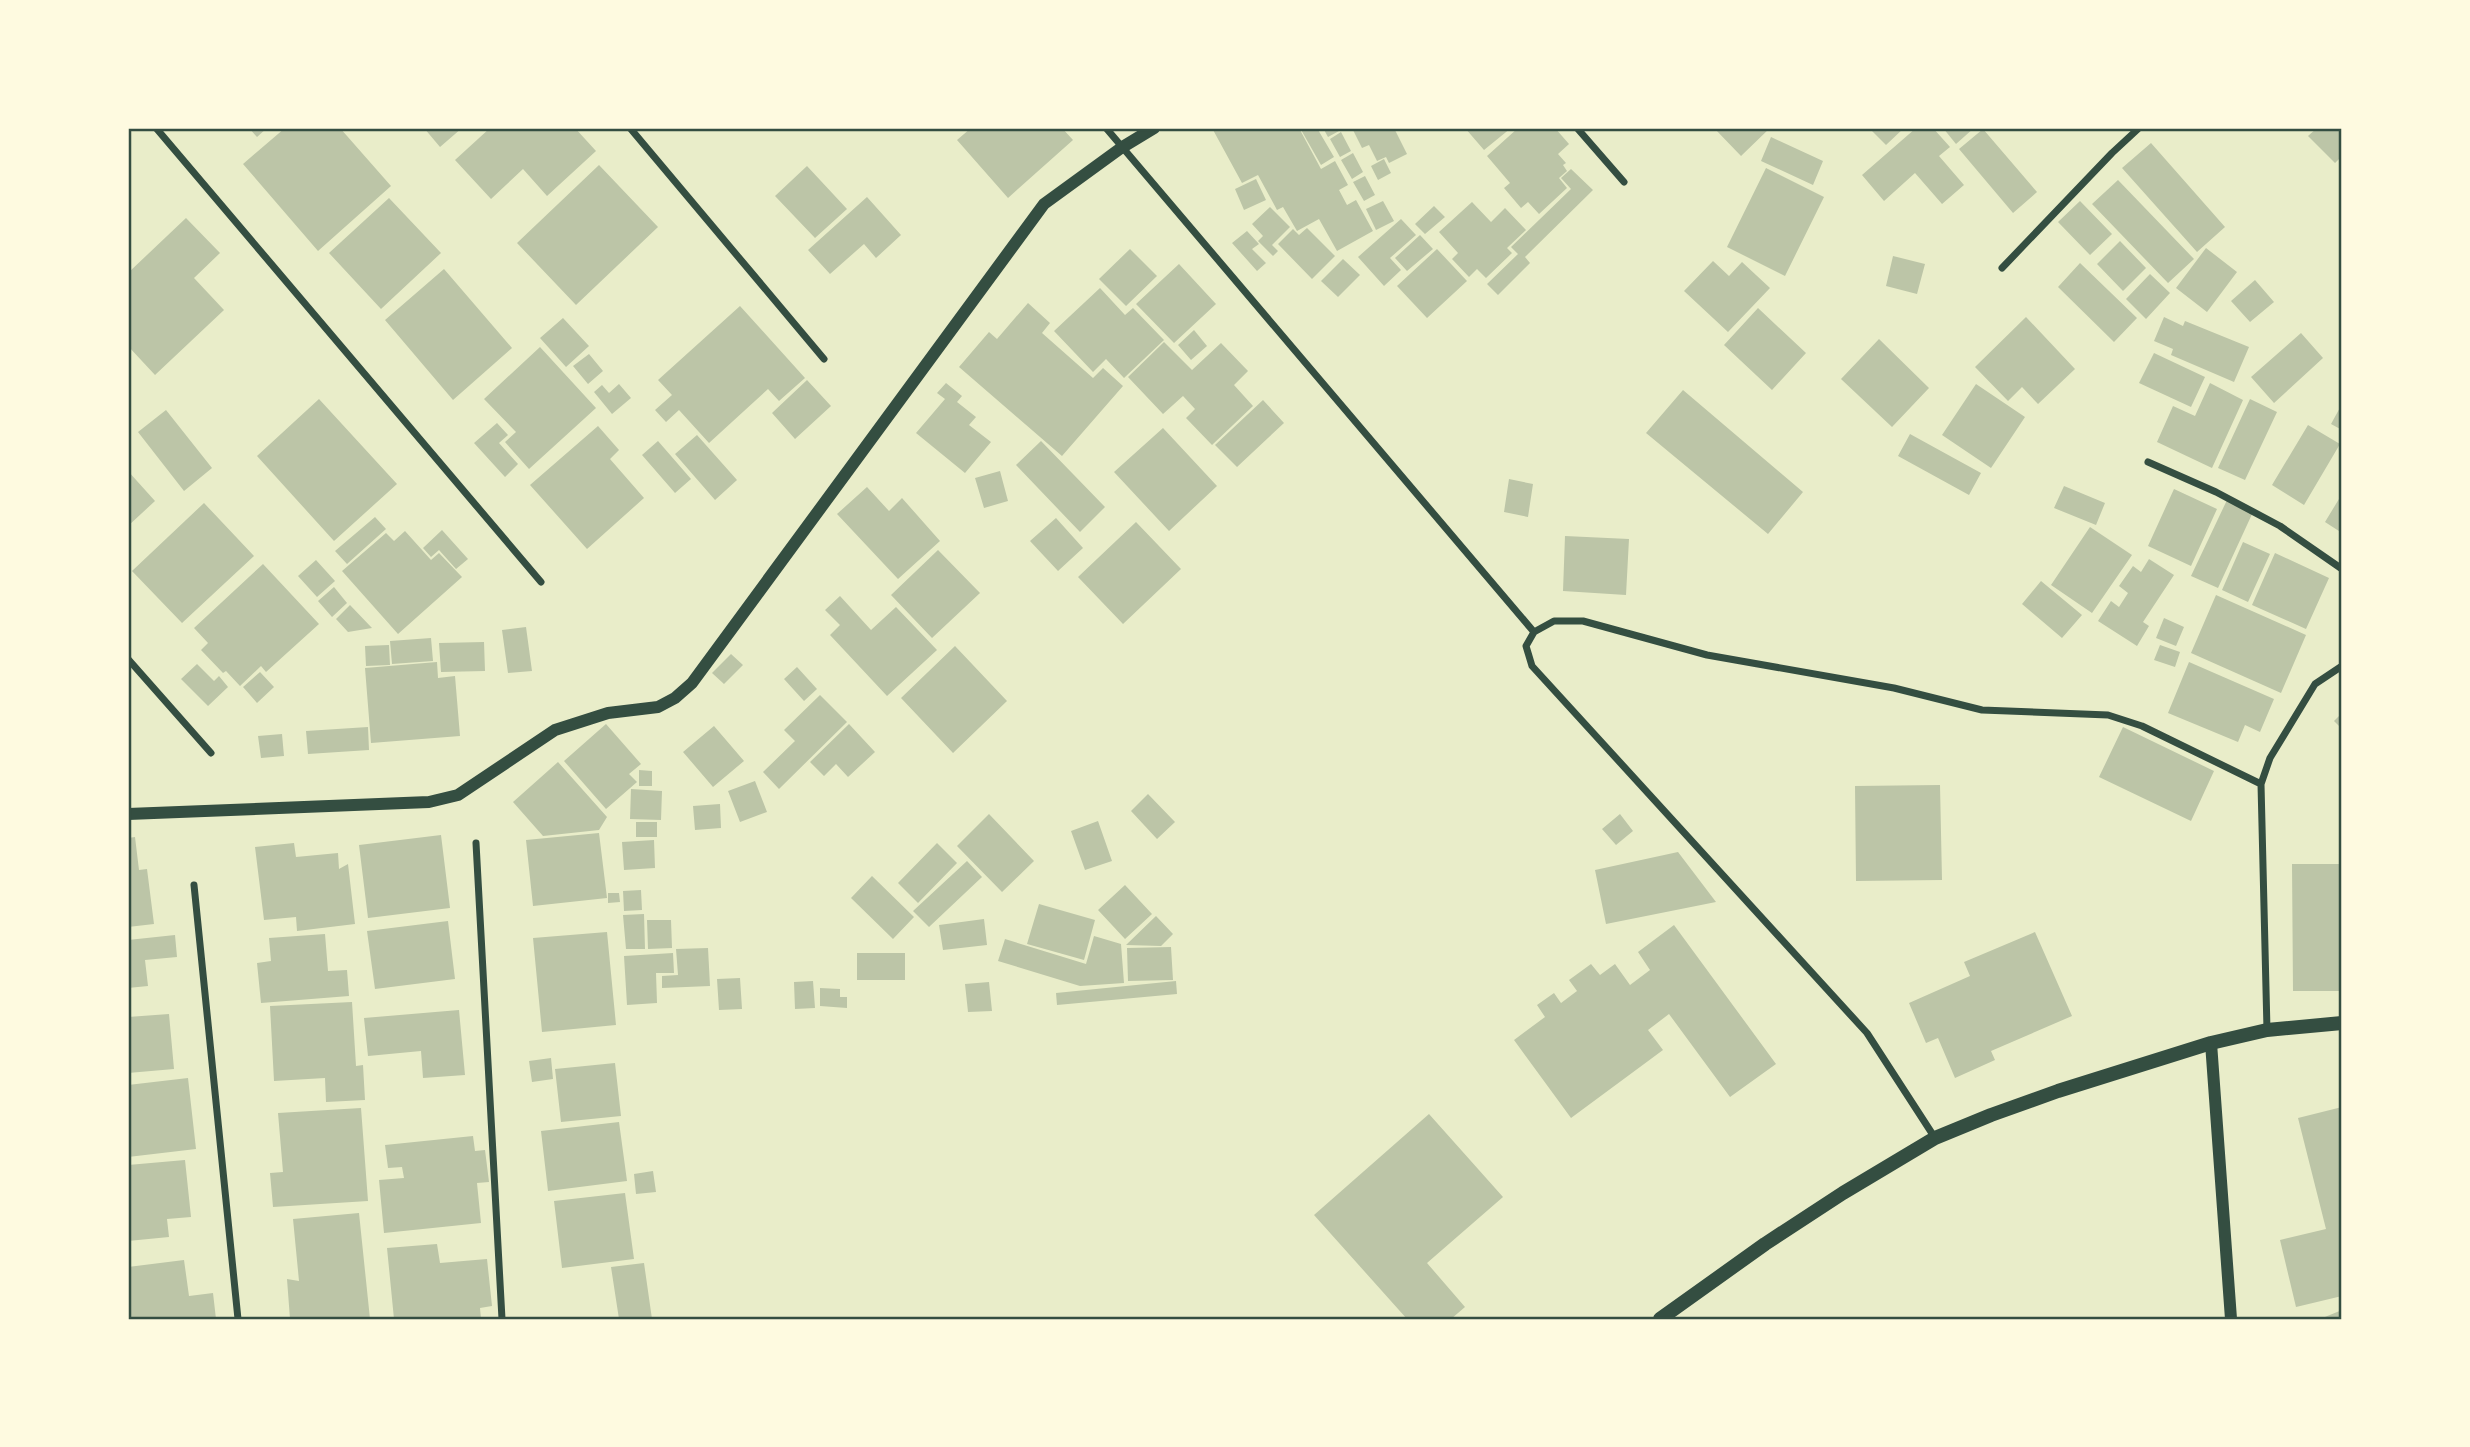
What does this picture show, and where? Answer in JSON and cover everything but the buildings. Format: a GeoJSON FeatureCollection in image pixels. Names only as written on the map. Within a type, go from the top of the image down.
{"type":"FeatureCollection","features":[{"type":"Feature","properties":{"kind":"main road"},"geometry":{"type":"LineString","coordinates":[[1660,1319],[1765,1244],[1935,1138],[2058,1091],[2211,1043],[2267,1030],[2342,1023]]}},
{"type":"Feature","properties":{"kind":"street"},"geometry":{"type":"LineString","coordinates":[[156,128],[541,582]]}},
{"type":"Feature","properties":{"kind":"street"},"geometry":{"type":"LineString","coordinates":[[630,128],[824,359]]}},
{"type":"Feature","properties":{"kind":"street"},"geometry":{"type":"LineString","coordinates":[[1106,128],[1534,632]]}},
{"type":"Feature","properties":{"kind":"street"},"geometry":{"type":"LineString","coordinates":[[128,814],[429,802],[458,795],[555,730],[608,713],[658,707],[675,698],[692,682],[1044,204],[1121,148],[1154,128]]}},
{"type":"Feature","properties":{"kind":"street"},"geometry":{"type":"LineString","coordinates":[[1577,128],[1624,182]]}},
{"type":"Feature","properties":{"kind":"street"},"geometry":{"type":"LineString","coordinates":[[2002,268],[2139,128]]}},
{"type":"Feature","properties":{"kind":"street"},"geometry":{"type":"LineString","coordinates":[[2148,462],[2216,492],[2280,526],[2342,569]]}},
{"type":"Feature","properties":{"kind":"street"},"geometry":{"type":"LineString","coordinates":[[1935,1138],[1867,1033],[1532,666],[1525,646],[1534,632],[1554,621],[1583,621],[1707,655],[1894,688],[1982,710],[2108,715],[2142,726],[2261,784]]}},
{"type":"Feature","properties":{"kind":"street"},"geometry":{"type":"LineString","coordinates":[[128,659],[211,753]]}},
{"type":"Feature","properties":{"kind":"street"},"geometry":{"type":"LineString","coordinates":[[2267,1030],[2261,784],[2270,758],[2315,684],[2342,666]]}},
{"type":"Feature","properties":{"kind":"street"},"geometry":{"type":"LineString","coordinates":[[476,843],[502,1319]]}},
{"type":"Feature","properties":{"kind":"street"},"geometry":{"type":"LineString","coordinates":[[194,885],[238,1319]]}},
{"type":"Feature","properties":{"kind":"street"},"geometry":{"type":"LineString","coordinates":[[2211,1043],[2231,1319]]}}]}
